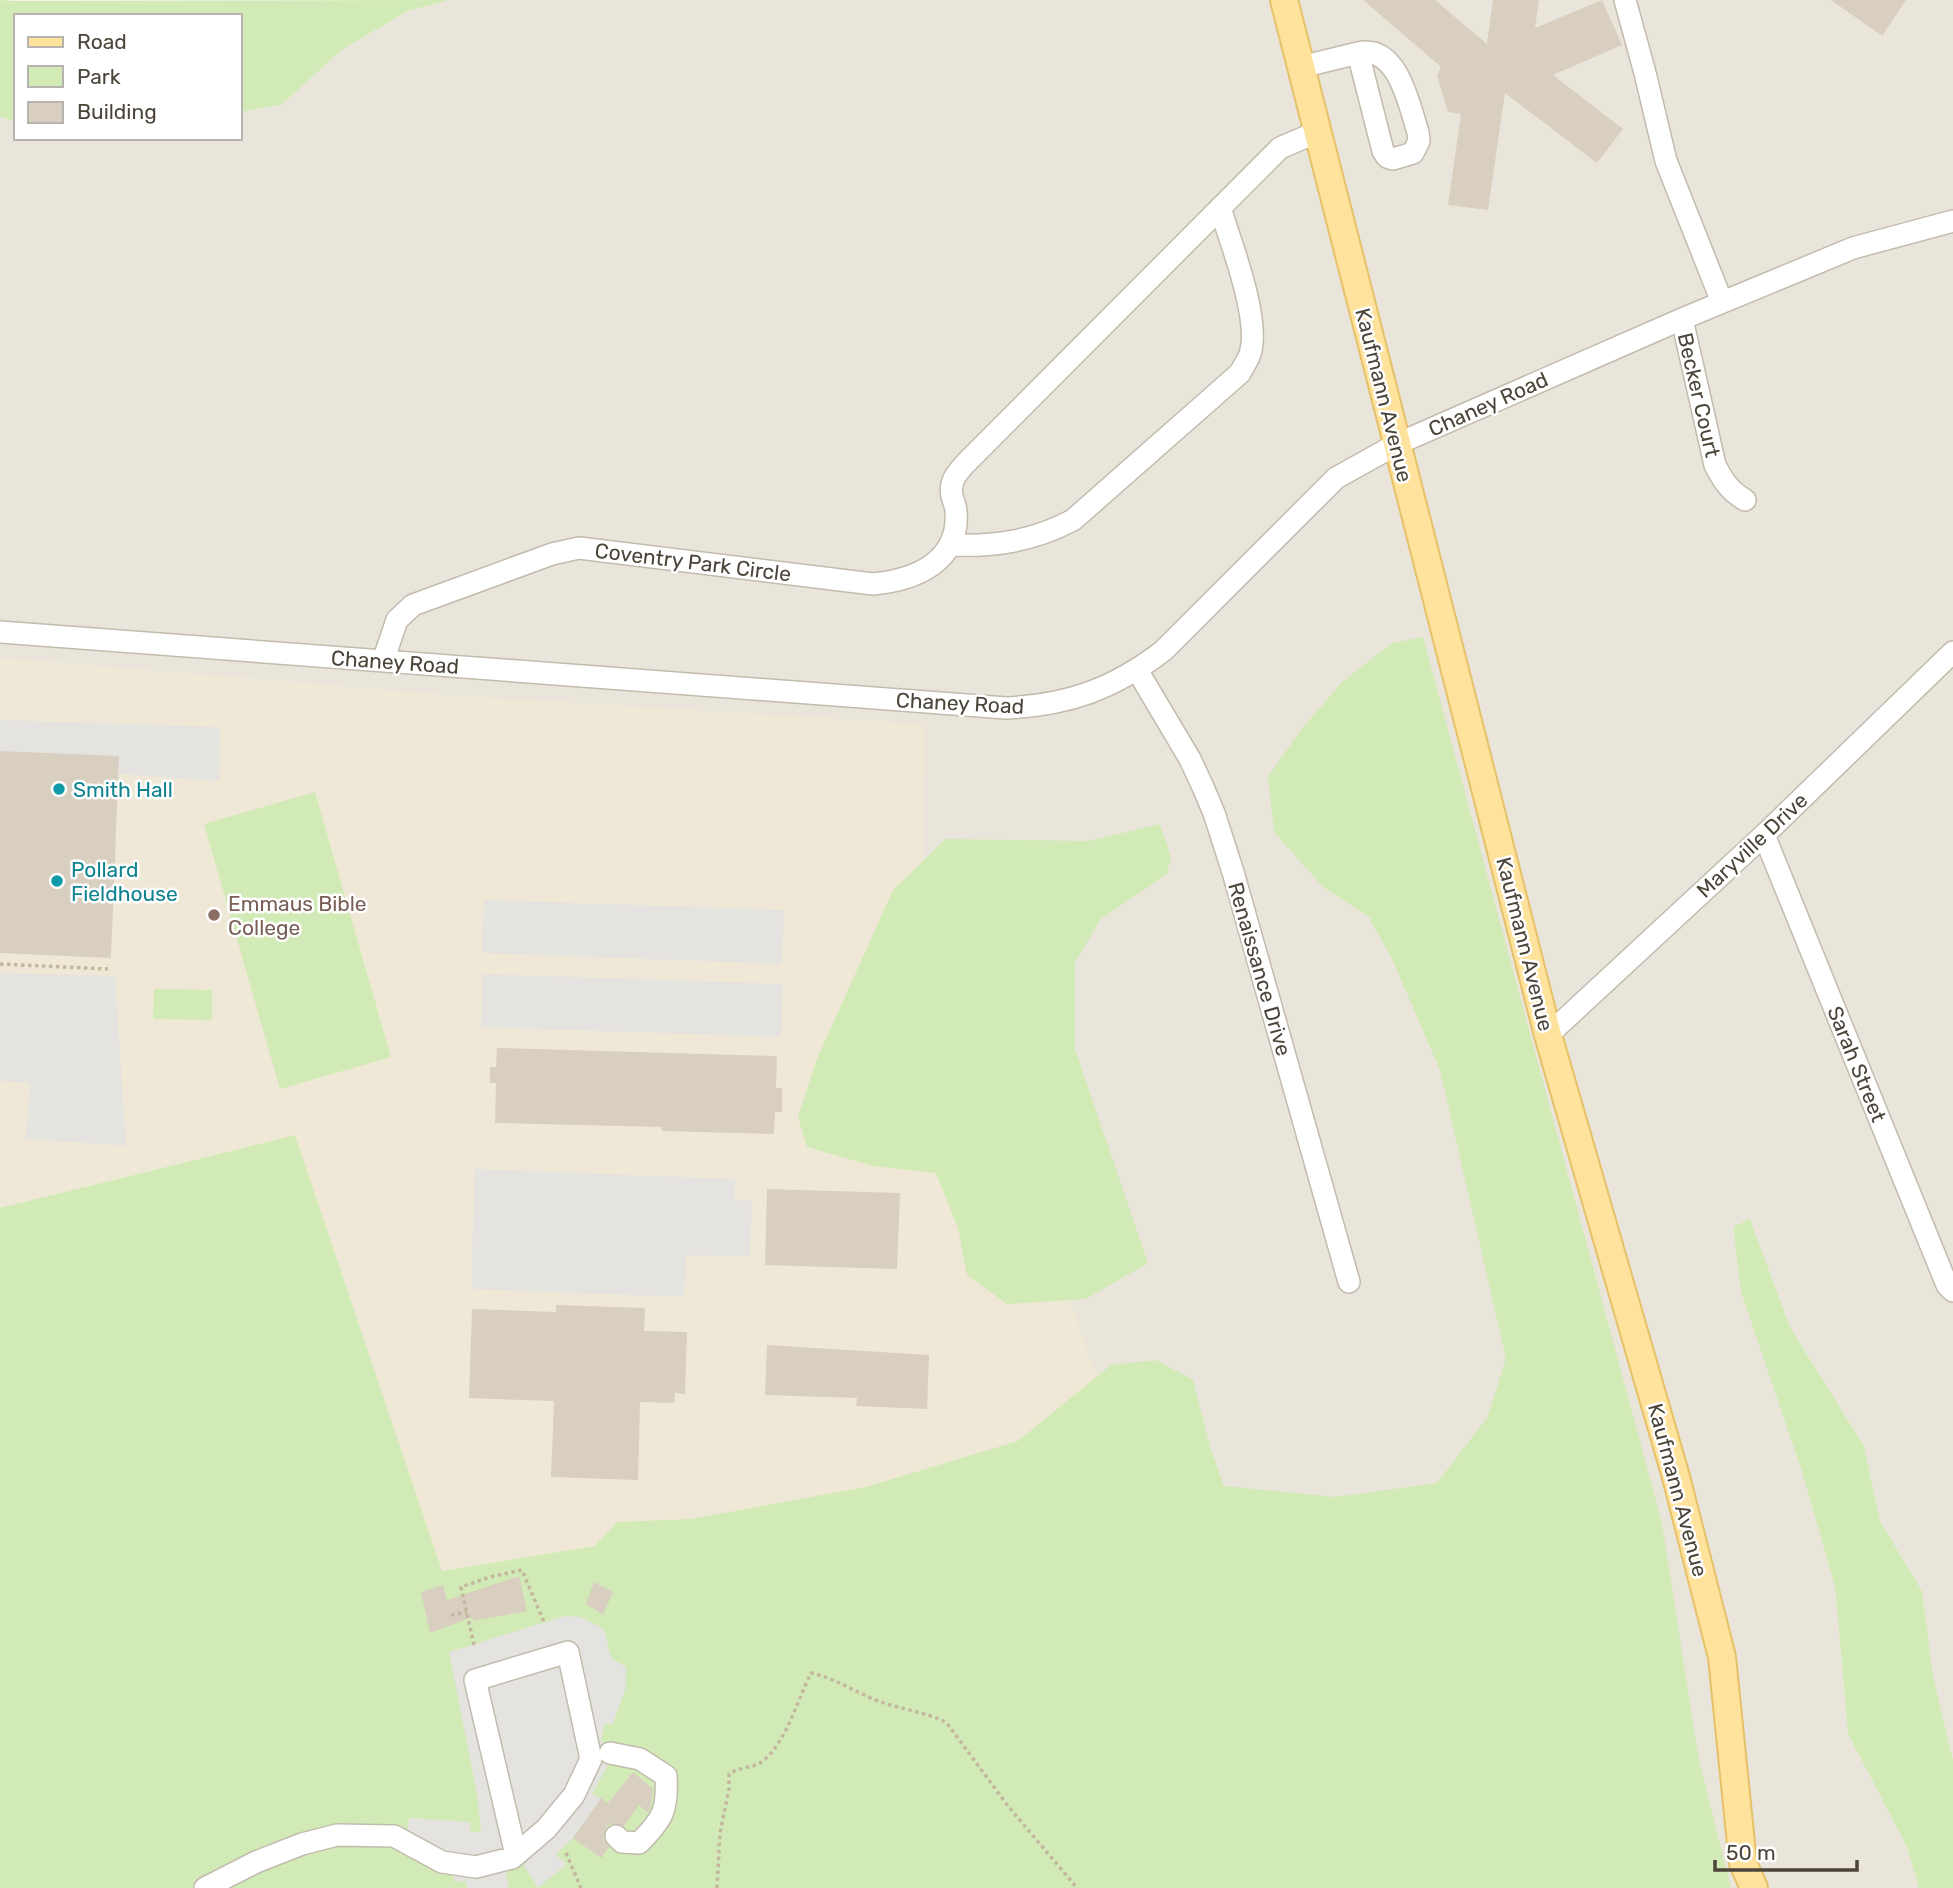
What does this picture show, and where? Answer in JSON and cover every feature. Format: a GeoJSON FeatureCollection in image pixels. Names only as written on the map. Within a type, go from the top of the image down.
{"type":"FeatureCollection","features":[{"type":"Feature","properties":{"kind":"main road","name":"Kaufmann Avenue"},"geometry":{"type":"LineString","coordinates":[[1284,0],[1548,1035],[1676,1477],[1722,1657],[1743,1863],[1754,1888]]}},
{"type":"Feature","properties":{"kind":"street"},"geometry":{"type":"LineString","coordinates":[[1625,0],[1646,73],[1666,161],[1722,302]]}},
{"type":"Feature","properties":{"kind":"street"},"geometry":{"type":"LineString","coordinates":[[1301,67],[1358,53],[1368,51],[1377,54],[1400,76],[1418,132],[1419,141],[1413,153],[1393,159],[1387,157],[1383,151],[1358,53]]}},
{"type":"Feature","properties":{"kind":"street"},"geometry":{"type":"LineString","coordinates":[[1220,208],[1244,284],[1251,318],[1251,353],[1240,373],[1073,520],[1048,533],[987,547],[950,545],[955,533],[957,510],[951,493],[953,478],[966,463],[1220,208],[1280,148],[1318,132]]}},
{"type":"Feature","properties":{"kind":"street","name":"Chaney Road"},"geometry":{"type":"LineString","coordinates":[[0,632],[1006,708],[1035,707],[1074,699],[1110,686],[1163,651],[1336,478],[1397,444],[1682,319],[1853,248],[1953,221]]}},
{"type":"Feature","properties":{"kind":"street","name":"Becker Court"},"geometry":{"type":"LineString","coordinates":[[1682,319],[1715,465],[1723,482],[1733,493],[1745,500]]}},
{"type":"Feature","properties":{"kind":"street","name":"Coventry Park Circle"},"geometry":{"type":"LineString","coordinates":[[383,661],[397,620],[413,605],[552,554],[579,548],[873,584],[894,582],[929,568],[942,557],[950,545]]}},
{"type":"Feature","properties":{"kind":"street","name":"Maryville Drive"},"geometry":{"type":"LineString","coordinates":[[1548,1035],[1764,835],[1953,652]]}},
{"type":"Feature","properties":{"kind":"street","name":"Renaissance Drive"},"geometry":{"type":"LineString","coordinates":[[1137,670],[1189,760],[1214,813],[1349,1282]]}},
{"type":"Feature","properties":{"kind":"street","name":"Sarah Street"},"geometry":{"type":"LineString","coordinates":[[1764,835],[1947,1285],[1953,1291]]}},
{"type":"Feature","properties":{"kind":"street"},"geometry":{"type":"LineString","coordinates":[[205,1888],[256,1862],[302,1844],[337,1835],[394,1836],[442,1862],[476,1867],[512,1858],[516,1855],[546,1829],[573,1795],[591,1759],[568,1651],[475,1680],[516,1855]]}},
{"type":"Feature","properties":{"kind":"street"},"geometry":{"type":"LineString","coordinates":[[610,1753],[640,1759],[666,1776],[667,1802],[653,1829],[639,1843],[622,1842],[616,1836]]}},
{"type":"Feature","properties":{"kind":"path"},"geometry":{"type":"LineString","coordinates":[[0,964],[108,969]]}},
{"type":"Feature","properties":{"kind":"path"},"geometry":{"type":"LineString","coordinates":[[474,1644],[461,1587],[490,1577],[522,1570],[544,1622]]}},
{"type":"Feature","properties":{"kind":"path"},"geometry":{"type":"LineString","coordinates":[[451,1615],[467,1612]]}},
{"type":"Feature","properties":{"kind":"path"},"geometry":{"type":"LineString","coordinates":[[717,1888],[720,1833],[729,1789],[729,1774],[738,1768],[753,1767],[764,1760],[778,1742],[811,1673],[825,1676],[884,1703],[932,1715],[946,1722],[1008,1806],[1077,1888]]}},
{"type":"Feature","properties":{"kind":"path"},"geometry":{"type":"LineString","coordinates":[[566,1853],[581,1888]]}},
{"type":"Feature","properties":{"kind":"shaded area"},"geometry":{"type":"Polygon","coordinates":[[[448,0],[1953,0],[1953,1760],[1933,1676],[1922,1591],[1880,1521],[1864,1446],[1790,1327],[1750,1219],[1733,1228],[1741,1292],[1802,1472],[1835,1586],[1848,1734],[1907,1847],[1919,1888],[1698,1888],[1526,1391],[1387,1553],[1124,1459],[441,1571],[445,695],[0,658],[0,117],[14,121],[14,140],[242,140],[242,112],[281,105],[343,49],[408,11],[448,0]]]}},
{"type":"Feature","properties":{"kind":"shaded area"},"geometry":{"type":"Polygon","coordinates":[[[0,658],[445,695],[924,724],[923,864],[1124,1459],[441,1571],[295,1135],[0,1208],[0,658]]]}},
{"type":"Feature","properties":{"kind":"shaded area"},"geometry":{"type":"Polygon","coordinates":[[[0,720],[220,727],[219,781],[118,774],[0,751],[0,720]]]}},
{"type":"Feature","properties":{"kind":"shaded area"},"geometry":{"type":"Polygon","coordinates":[[[484,900],[784,910],[782,964],[482,953],[484,900]]]}},
{"type":"Feature","properties":{"kind":"shaded area"},"geometry":{"type":"Polygon","coordinates":[[[0,973],[115,976],[126,1146],[26,1139],[30,1083],[0,1081],[0,973]]]}},
{"type":"Feature","properties":{"kind":"shaded area"},"geometry":{"type":"Polygon","coordinates":[[[483,974],[783,984],[781,1037],[481,1027],[483,974]]]}},
{"type":"Feature","properties":{"kind":"shaded area"},"geometry":{"type":"Polygon","coordinates":[[[475,1169],[735,1179],[735,1200],[752,1201],[750,1257],[686,1255],[684,1297],[471,1289],[475,1169]]]}},
{"type":"Feature","properties":{"kind":"shaded area"},"geometry":{"type":"Polygon","coordinates":[[[565,1616],[580,1617],[599,1626],[605,1632],[611,1658],[626,1667],[626,1687],[613,1724],[605,1723],[601,1740],[610,1753],[609,1763],[592,1794],[601,1798],[573,1838],[556,1855],[567,1864],[538,1888],[523,1864],[506,1872],[509,1888],[467,1888],[466,1881],[455,1882],[452,1873],[406,1848],[409,1818],[470,1822],[471,1833],[481,1831],[477,1794],[449,1652],[565,1616]]]}},
{"type":"Feature","properties":{"kind":"green space"},"geometry":{"type":"Polygon","coordinates":[[[0,0],[448,0],[408,11],[343,49],[281,105],[242,112],[242,14],[14,14],[14,121],[0,117],[0,0]]]}},
{"type":"Feature","properties":{"kind":"green space"},"geometry":{"type":"Polygon","coordinates":[[[1423,637],[1662,1523],[1698,1755],[1731,1888],[0,1888],[0,1208],[295,1135],[442,1571],[595,1546],[617,1522],[691,1519],[866,1487],[1018,1441],[1111,1365],[1156,1360],[1193,1380],[1211,1450],[1224,1486],[1335,1497],[1437,1483],[1487,1418],[1506,1359],[1440,1070],[1393,961],[1369,917],[1323,887],[1274,832],[1268,777],[1300,731],[1342,682],[1392,643],[1423,637]]]}},
{"type":"Feature","properties":{"kind":"green space"},"geometry":{"type":"Polygon","coordinates":[[[315,792],[391,1057],[280,1089],[204,824],[315,792]]]}},
{"type":"Feature","properties":{"kind":"green space"},"geometry":{"type":"Polygon","coordinates":[[[1160,824],[1171,857],[1167,874],[1101,919],[1075,962],[1075,1049],[1148,1263],[1086,1299],[1007,1304],[967,1275],[958,1228],[936,1173],[873,1166],[807,1147],[798,1117],[817,1059],[893,890],[946,839],[1089,841],[1160,824]]]}},
{"type":"Feature","properties":{"kind":"green space"},"geometry":{"type":"Polygon","coordinates":[[[154,989],[212,990],[212,1020],[153,1019],[154,989]]]}},
{"type":"Feature","properties":{"kind":"green space"},"geometry":{"type":"Polygon","coordinates":[[[1750,1219],[1790,1327],[1864,1446],[1880,1521],[1922,1591],[1933,1676],[1953,1760],[1953,1888],[1919,1888],[1907,1847],[1848,1734],[1835,1586],[1802,1472],[1741,1292],[1733,1227],[1750,1219]]]}},
{"type":"Feature","properties":{"kind":"building"},"geometry":{"type":"Polygon","coordinates":[[[1363,0],[1435,0],[1487,44],[1493,0],[1539,0],[1535,28],[1602,0],[1622,45],[1553,75],[1623,129],[1597,163],[1505,93],[1488,210],[1448,205],[1461,114],[1448,112],[1437,76],[1441,67],[1363,0]]]}},
{"type":"Feature","properties":{"kind":"building"},"geometry":{"type":"Polygon","coordinates":[[[1831,0],[1906,0],[1882,36],[1831,0]]]}},
{"type":"Feature","properties":{"kind":"building","name":"Pollard Fieldhouse"},"geometry":{"type":"Polygon","coordinates":[[[0,751],[119,756],[111,958],[0,953],[0,751]]]}},
{"type":"Feature","properties":{"kind":"building"},"geometry":{"type":"Polygon","coordinates":[[[497,1048],[777,1056],[776,1088],[782,1088],[782,1112],[775,1112],[774,1134],[662,1131],[662,1127],[495,1123],[496,1083],[490,1083],[490,1067],[496,1067],[497,1048]]]}},
{"type":"Feature","properties":{"kind":"building"},"geometry":{"type":"Polygon","coordinates":[[[767,1189],[900,1193],[897,1269],[765,1265],[767,1189]]]}},
{"type":"Feature","properties":{"kind":"building"},"geometry":{"type":"Polygon","coordinates":[[[556,1305],[645,1308],[644,1331],[687,1332],[685,1394],[675,1393],[674,1403],[640,1402],[638,1480],[551,1477],[554,1401],[469,1398],[472,1309],[556,1312],[556,1305]]]}},
{"type":"Feature","properties":{"kind":"building"},"geometry":{"type":"Polygon","coordinates":[[[767,1345],[929,1355],[927,1409],[856,1406],[857,1398],[765,1395],[767,1345]]]}},
{"type":"Feature","properties":{"kind":"building"},"geometry":{"type":"Polygon","coordinates":[[[519,1576],[527,1611],[473,1621],[473,1617],[430,1633],[421,1592],[443,1585],[447,1600],[519,1576]]]}},
{"type":"Feature","properties":{"kind":"building"},"geometry":{"type":"Polygon","coordinates":[[[594,1582],[613,1592],[603,1615],[586,1604],[594,1582]]]}},
{"type":"Feature","properties":{"kind":"building"},"geometry":{"type":"Polygon","coordinates":[[[633,1772],[653,1789],[650,1808],[648,1813],[639,1805],[624,1826],[613,1823],[606,1827],[603,1839],[609,1847],[601,1858],[573,1838],[601,1798],[608,1803],[633,1772]]]}},
{"type":"Feature","properties":{"kind":"place","name":"Smith Hall"},"geometry":{"type":"Point","coordinates":[59,789]}},
{"type":"Feature","properties":{"kind":"place","name":"Pollard Fieldhouse"},"geometry":{"type":"Point","coordinates":[57,881]}},
{"type":"Feature","properties":{"kind":"place","name":"Emmaus Bible College"},"geometry":{"type":"Point","coordinates":[214,915]}}]}
